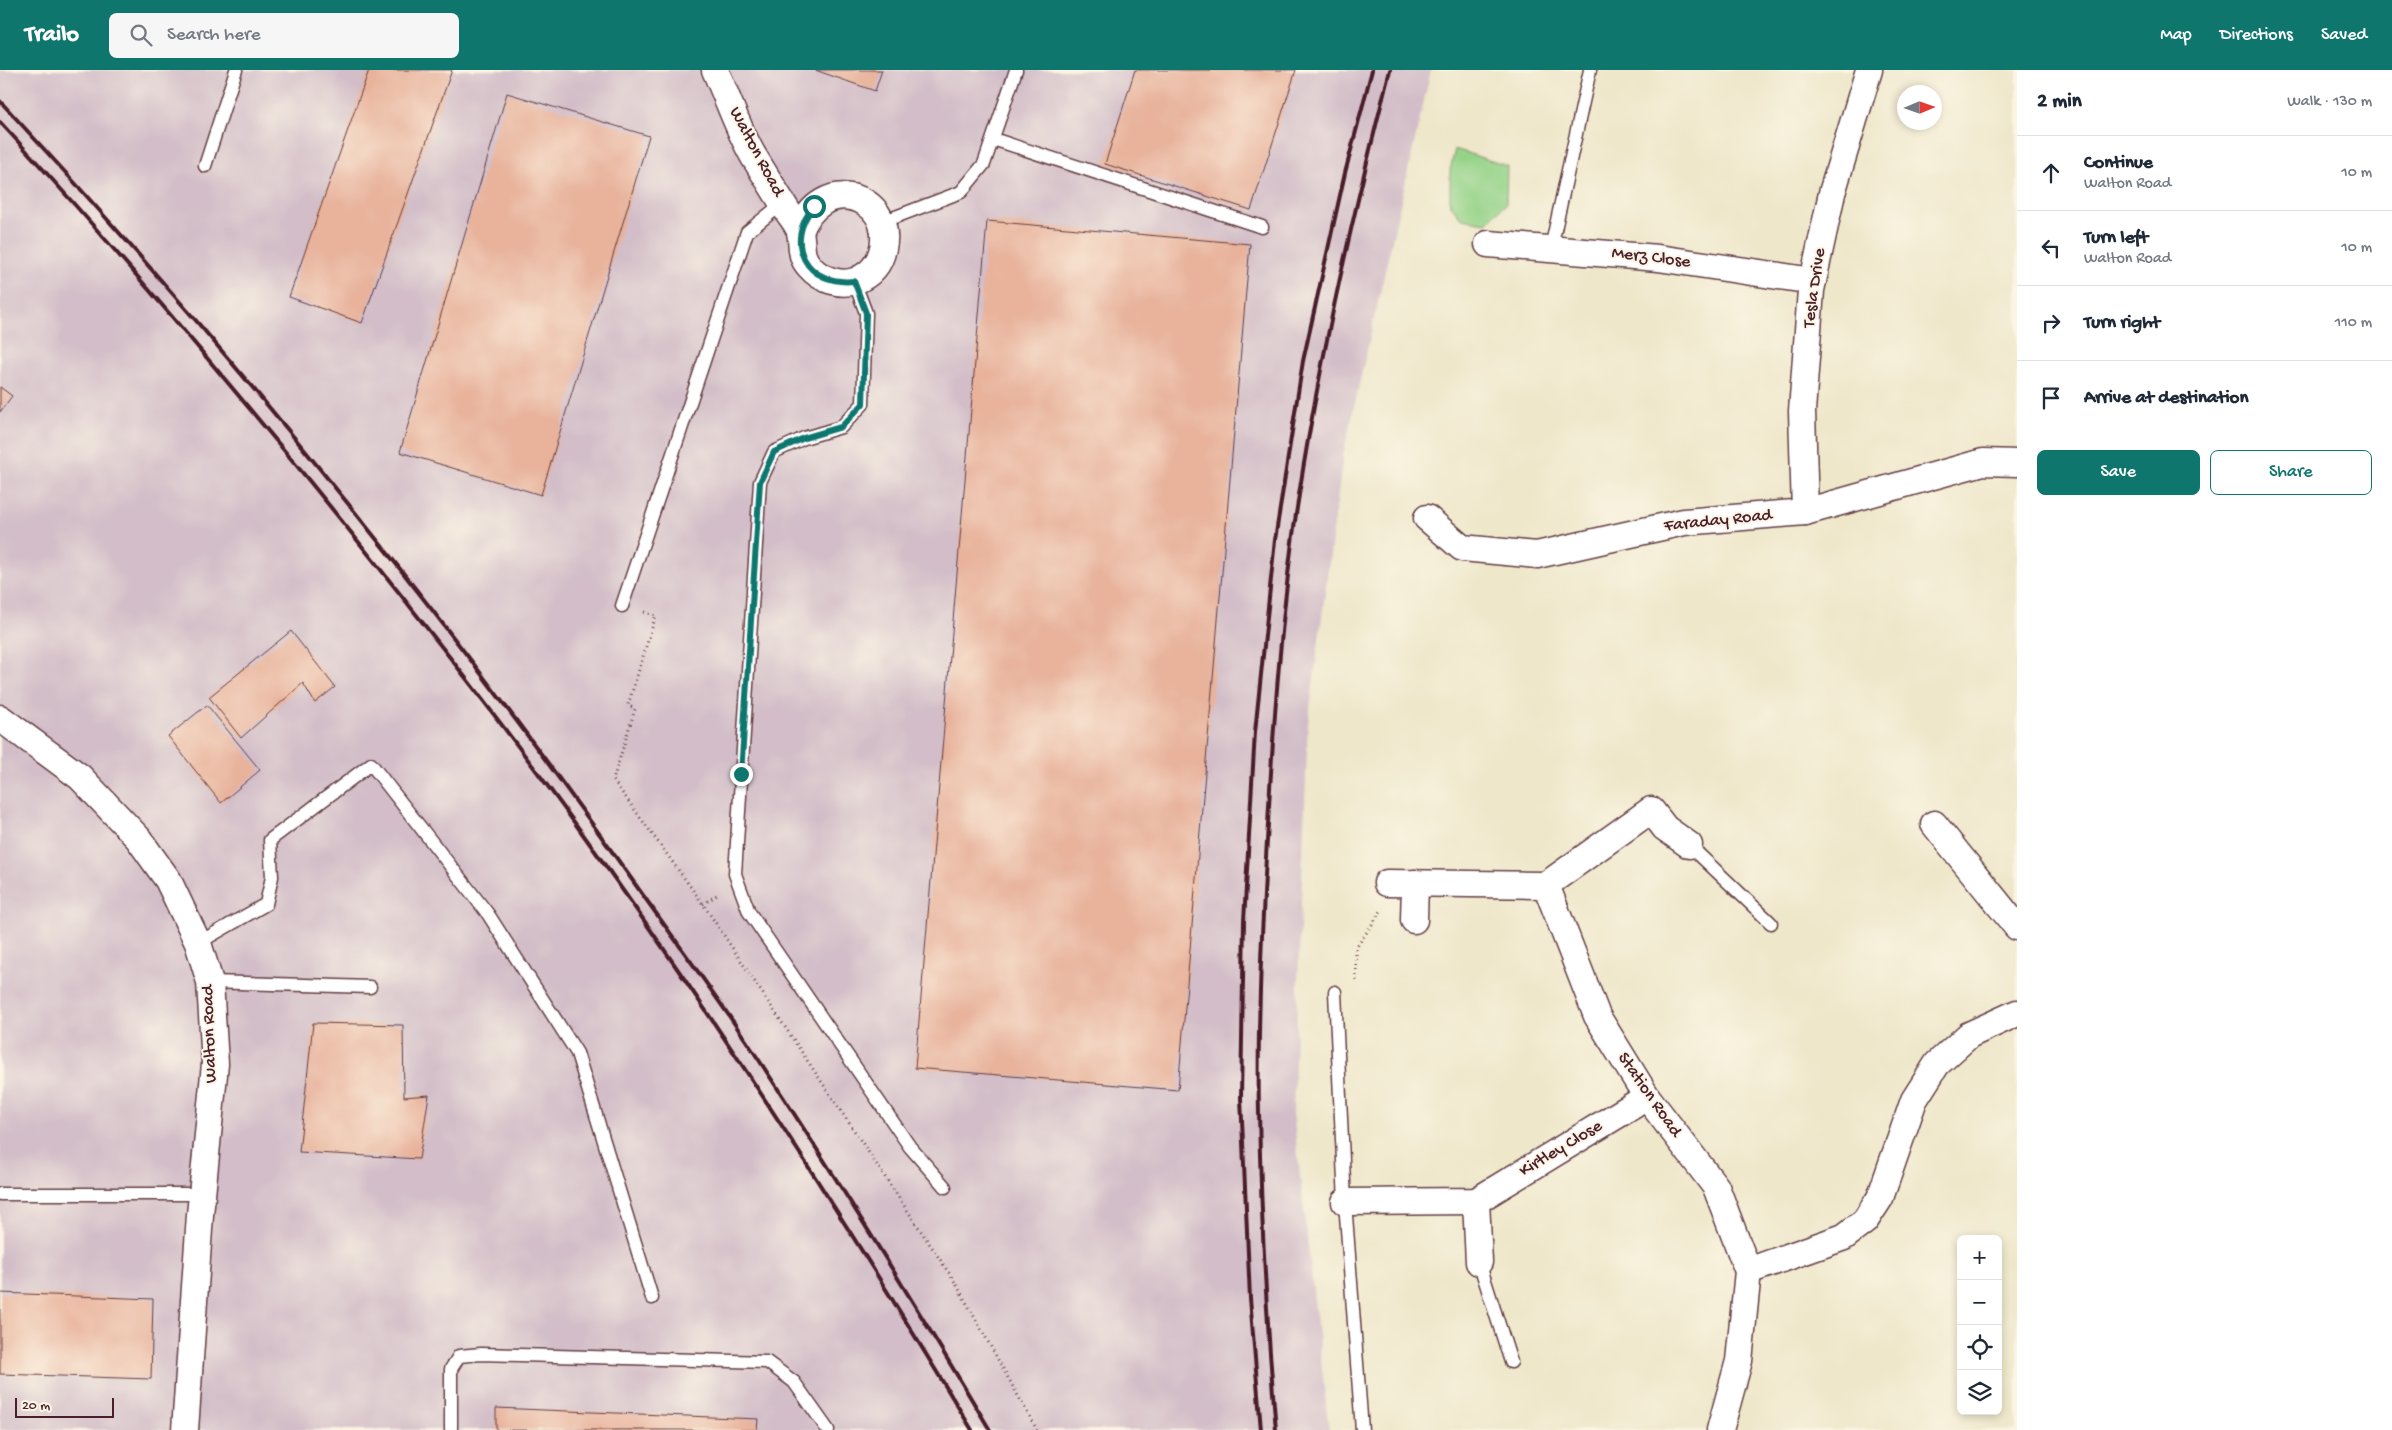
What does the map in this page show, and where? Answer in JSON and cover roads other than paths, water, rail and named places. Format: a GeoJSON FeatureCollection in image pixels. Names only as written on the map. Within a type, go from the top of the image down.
{"type":"FeatureCollection","features":[{"type":"Feature","properties":{"kind":"street","name":"Walton Road"},"geometry":{"type":"LineString","coordinates":[[715,70],[753,154],[800,232],[801,252],[808,266],[819,276],[839,283],[854,281]]}},
{"type":"Feature","properties":{"kind":"street","name":"Tesla Drive"},"geometry":{"type":"LineString","coordinates":[[1805,512],[1802,411],[1813,281],[1832,193],[1868,70]]}},
{"type":"Feature","properties":{"kind":"street"},"geometry":{"type":"LineString","coordinates":[[800,232],[805,217],[814,206],[836,196],[851,197],[864,202],[875,211],[882,222],[886,237],[881,258],[873,270],[854,281]]}},
{"type":"Feature","properties":{"kind":"street","name":"Merz Close"},"geometry":{"type":"LineString","coordinates":[[1488,244],[1658,258],[1813,281]]}},
{"type":"Feature","properties":{"kind":"street","name":"Faraday Road"},"geometry":{"type":"LineString","coordinates":[[1427,518],[1462,548],[1536,555],[1684,522],[1805,512],[1983,462],[2017,463]]}},
{"type":"Feature","properties":{"kind":"street","name":"Walton Road"},"geometry":{"type":"LineString","coordinates":[[0,718],[80,777],[138,838],[168,880],[198,943],[210,982],[215,1064],[202,1194],[185,1430]]}},
{"type":"Feature","properties":{"kind":"street"},"geometry":{"type":"LineString","coordinates":[[1387,883],[1546,885],[1651,810],[1666,828],[1689,845]]}},
{"type":"Feature","properties":{"kind":"street"},"geometry":{"type":"LineString","coordinates":[[1934,824],[2017,926]]}},
{"type":"Feature","properties":{"kind":"street"},"geometry":{"type":"LineString","coordinates":[[1414,920],[1415,883]]}},
{"type":"Feature","properties":{"kind":"street","name":"Station Road"},"geometry":{"type":"LineString","coordinates":[[1546,885],[1597,1016],[1647,1097],[1716,1187],[1748,1271],[1739,1361],[1720,1430]]}},
{"type":"Feature","properties":{"kind":"street"},"geometry":{"type":"LineString","coordinates":[[1748,1271],[1844,1238],[1865,1221],[1880,1198],[1914,1100],[1937,1064],[1969,1035],[2017,1013]]}},
{"type":"Feature","properties":{"kind":"street","name":"Kirtley Close"},"geometry":{"type":"LineString","coordinates":[[1476,1201],[1647,1097]]}},
{"type":"Feature","properties":{"kind":"street"},"geometry":{"type":"LineString","coordinates":[[1345,1202],[1476,1201],[1479,1262]]}},
{"type":"Feature","properties":{"kind":"lane"},"geometry":{"type":"LineString","coordinates":[[206,166],[236,70]]}},
{"type":"Feature","properties":{"kind":"lane"},"geometry":{"type":"LineString","coordinates":[[882,222],[961,192],[984,164],[1016,70]]}},
{"type":"Feature","properties":{"kind":"lane"},"geometry":{"type":"LineString","coordinates":[[1551,248],[1590,70]]}},
{"type":"Feature","properties":{"kind":"lane"},"geometry":{"type":"LineString","coordinates":[[993,139],[1262,227]]}},
{"type":"Feature","properties":{"kind":"lane"},"geometry":{"type":"LineString","coordinates":[[622,606],[747,232],[783,203]]}},
{"type":"Feature","properties":{"kind":"lane"},"geometry":{"type":"LineString","coordinates":[[854,281],[866,313],[863,404],[841,427],[804,438],[774,452],[760,482],[735,874],[749,912],[910,1147],[945,1187]]}},
{"type":"Feature","properties":{"kind":"lane"},"geometry":{"type":"LineString","coordinates":[[198,943],[266,904],[272,877],[270,840],[371,764],[488,914],[577,1053],[652,1298]]}},
{"type":"Feature","properties":{"kind":"lane"},"geometry":{"type":"LineString","coordinates":[[1689,845],[1771,923]]}},
{"type":"Feature","properties":{"kind":"lane"},"geometry":{"type":"LineString","coordinates":[[210,982],[370,987]]}},
{"type":"Feature","properties":{"kind":"lane"},"geometry":{"type":"LineString","coordinates":[[1335,992],[1345,1202],[1362,1430]]}},
{"type":"Feature","properties":{"kind":"lane"},"geometry":{"type":"LineString","coordinates":[[0,1194],[202,1194]]}},
{"type":"Feature","properties":{"kind":"lane"},"geometry":{"type":"LineString","coordinates":[[1479,1262],[1510,1362]]}},
{"type":"Feature","properties":{"kind":"lane"},"geometry":{"type":"LineString","coordinates":[[451,1430],[451,1369],[459,1356],[481,1354],[767,1362],[794,1382],[828,1430]]}},
{"type":"Feature","properties":{"kind":"railway"},"geometry":{"type":"LineString","coordinates":[[1261,1430],[1250,1298],[1241,1098],[1244,921],[1255,732],[1275,540],[1303,361],[1345,173],[1372,70]]}},
{"type":"Feature","properties":{"kind":"railway"},"geometry":{"type":"LineString","coordinates":[[1276,1430],[1263,1232],[1260,1153],[1259,1005],[1277,683],[1292,542],[1311,423],[1347,246],[1390,70]]}},
{"type":"Feature","properties":{"kind":"railway"},"geometry":{"type":"LineString","coordinates":[[0,101],[87,196],[255,390],[416,589],[494,691],[699,973],[751,1048],[813,1142],[990,1430]]}},
{"type":"Feature","properties":{"kind":"railway"},"geometry":{"type":"LineString","coordinates":[[0,122],[119,255],[273,437],[413,610],[545,782],[629,899],[731,1048],[878,1276],[972,1430]]}}]}
